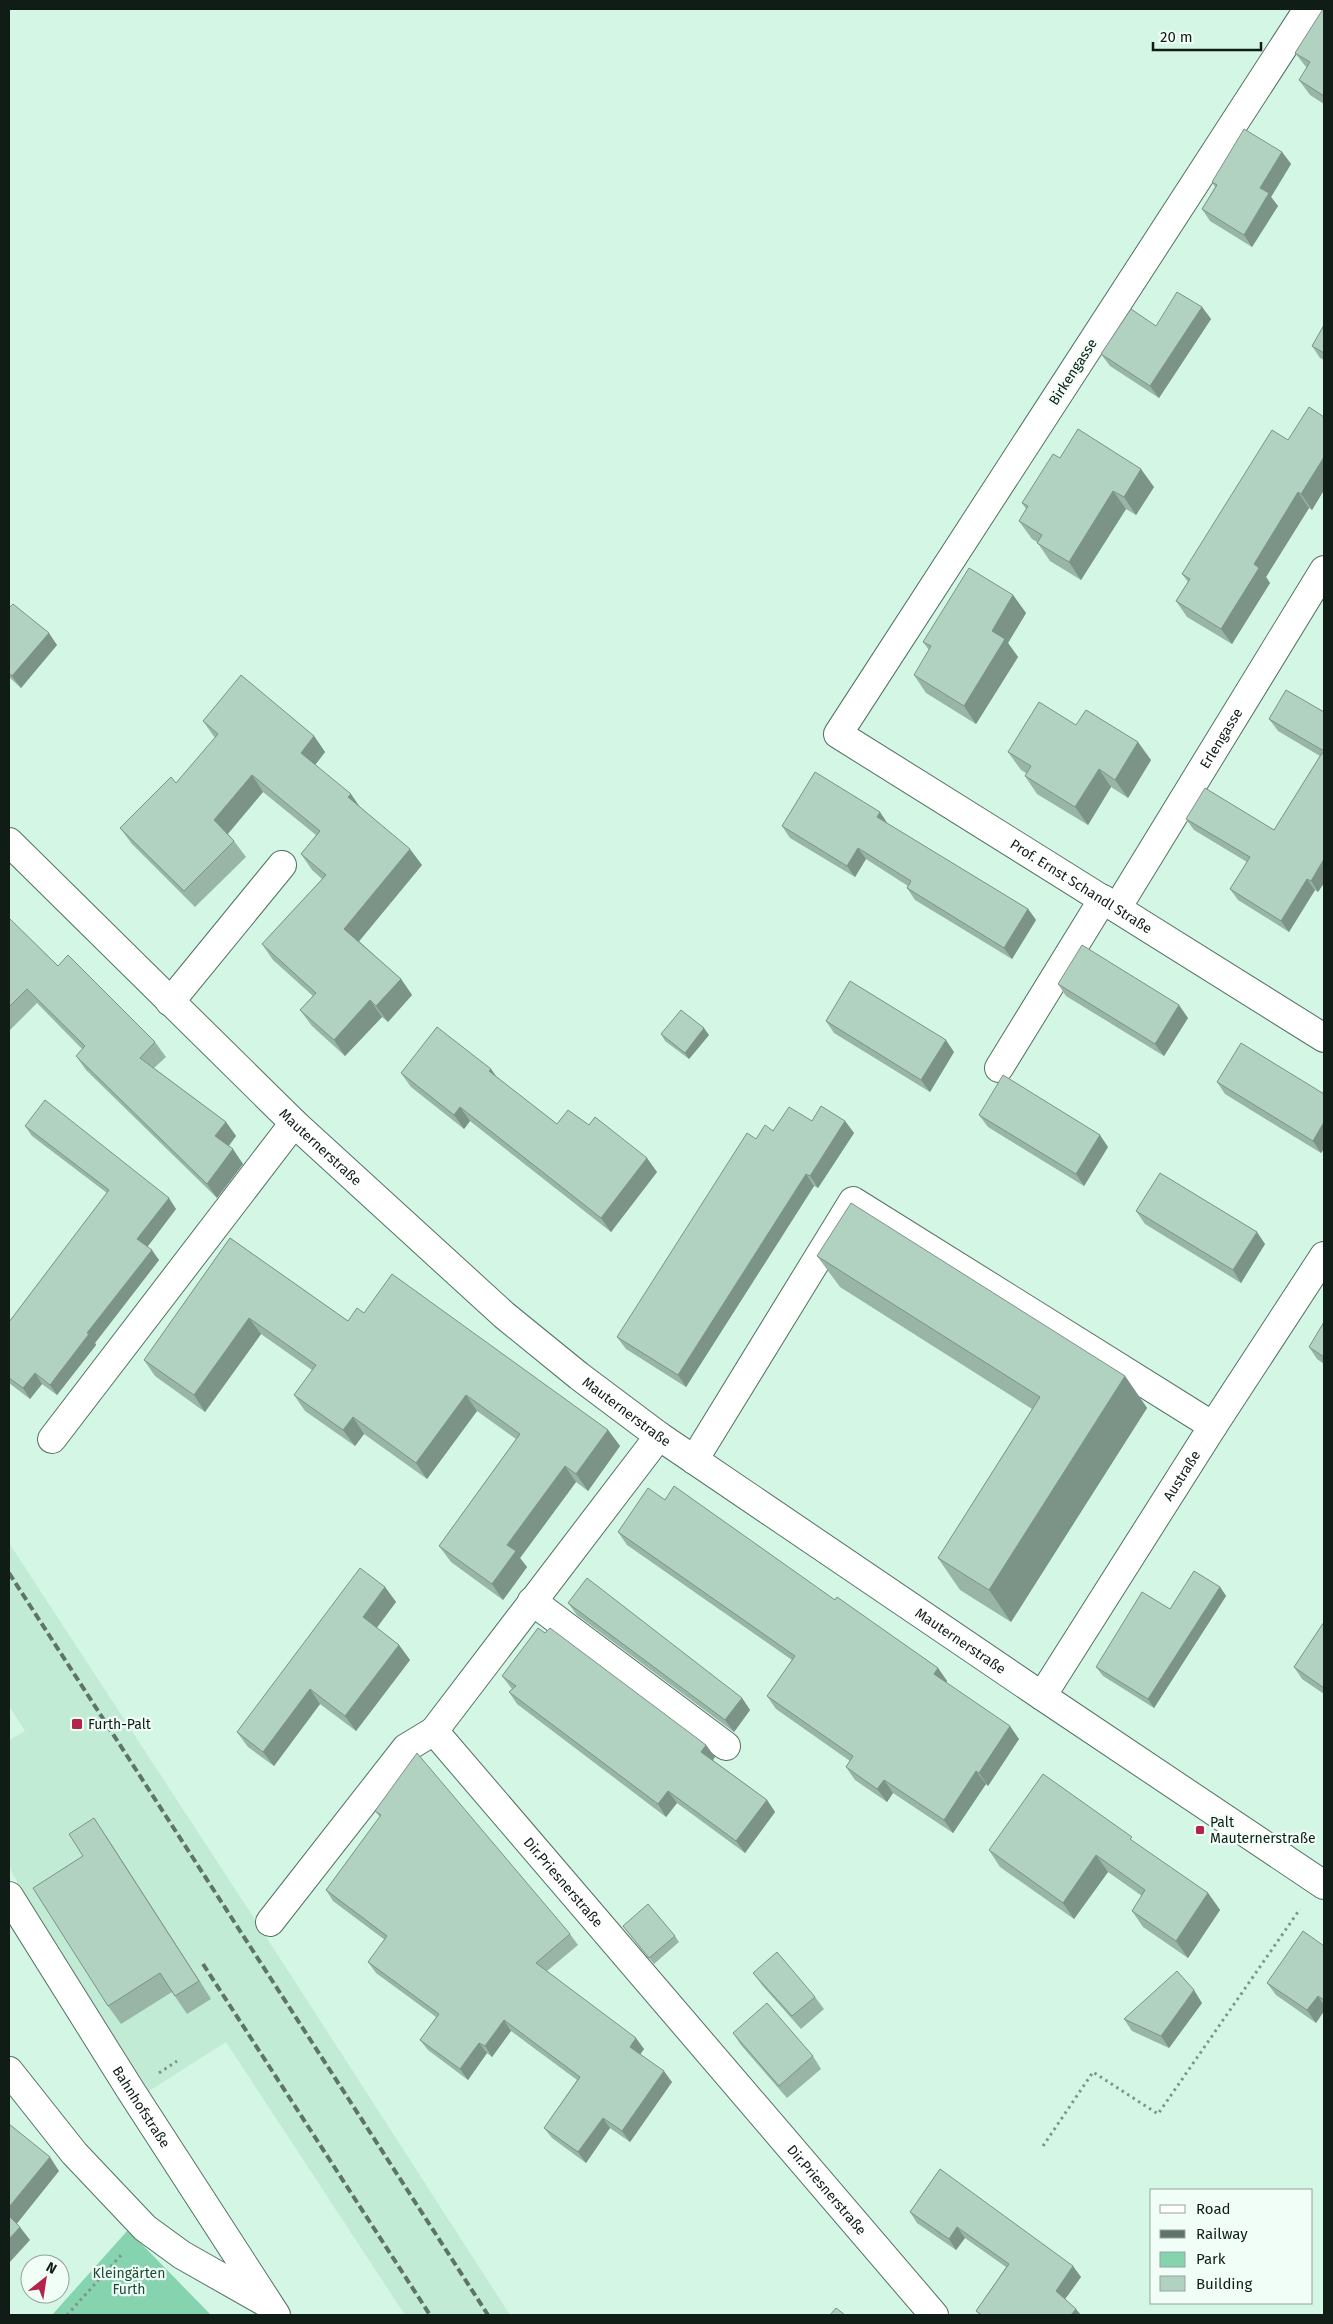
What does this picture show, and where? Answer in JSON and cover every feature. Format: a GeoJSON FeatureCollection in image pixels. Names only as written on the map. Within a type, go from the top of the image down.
{"type":"FeatureCollection","features":[{"type":"Feature","properties":{"kind":"street","name":"Birkengasse"},"geometry":{"type":"LineString","coordinates":[[838,734],[1308,9]]}},
{"type":"Feature","properties":{"kind":"street","name":"Erlengasse"},"geometry":{"type":"LineString","coordinates":[[999,1068],[1110,903],[1324,570]]}},
{"type":"Feature","properties":{"kind":"street","name":"Prof. Ernst Schandl Straße"},"geometry":{"type":"LineString","coordinates":[[838,734],[1324,1038]]}},
{"type":"Feature","properties":{"kind":"street","name":"Mauternerstraße"},"geometry":{"type":"LineString","coordinates":[[9,842],[294,1123],[504,1315],[579,1376],[694,1460],[1322,1883]]}},
{"type":"Feature","properties":{"kind":"street"},"geometry":{"type":"LineString","coordinates":[[170,1002],[282,865]]}},
{"type":"Feature","properties":{"kind":"street"},"geometry":{"type":"LineString","coordinates":[[52,1440],[294,1123]]}},
{"type":"Feature","properties":{"kind":"street"},"geometry":{"type":"LineString","coordinates":[[694,1460],[853,1201],[1213,1426]]}},
{"type":"Feature","properties":{"kind":"street","name":"Austraße"},"geometry":{"type":"LineString","coordinates":[[1042,1696],[1213,1426],[1324,1256]]}},
{"type":"Feature","properties":{"kind":"street"},"geometry":{"type":"LineString","coordinates":[[270,1922],[406,1748],[434,1731],[659,1436]]}},
{"type":"Feature","properties":{"kind":"street"},"geometry":{"type":"LineString","coordinates":[[532,1602],[726,1746]]}},
{"type":"Feature","properties":{"kind":"street","name":"Dir.Priesnerstraße"},"geometry":{"type":"LineString","coordinates":[[434,1731],[934,2315]]}},
{"type":"Feature","properties":{"kind":"street","name":"Bahnhofstraße"},"geometry":{"type":"LineString","coordinates":[[9,1896],[131,2091],[205,2202],[273,2310]]}},
{"type":"Feature","properties":{"kind":"street"},"geometry":{"type":"LineString","coordinates":[[9,2071],[74,2154],[146,2228],[182,2255],[273,2310]]}},
{"type":"Feature","properties":{"kind":"path"},"geometry":{"type":"LineString","coordinates":[[1043,2146],[1093,2072],[1158,2114],[1322,1883]]}},
{"type":"Feature","properties":{"kind":"path"},"geometry":{"type":"LineString","coordinates":[[67,2315],[123,2252]]}},
{"type":"Feature","properties":{"kind":"shaded area"},"geometry":{"type":"Polygon","coordinates":[[[9,1543],[510,2315],[405,2315],[226,2042],[149,2091],[13,1875],[9,1864],[9,1740],[25,1731],[9,1706],[9,1543]]]}},
{"type":"Feature","properties":{"kind":"green space","name":"Kleingärten Furth"},"geometry":{"type":"Polygon","coordinates":[[[128,2230],[211,2315],[52,2315],[62,2304],[70,2304],[70,2295],[128,2230]]]}},
{"type":"Feature","properties":{"kind":"building"},"geometry":{"type":"Polygon","coordinates":[[[1323,9],[1324,96],[1299,80],[1310,62],[1295,53],[1323,9]]]}},
{"type":"Feature","properties":{"kind":"building"},"geometry":{"type":"Polygon","coordinates":[[[1244,129],[1282,152],[1260,188],[1269,193],[1244,235],[1202,209],[1217,185],[1212,182],[1244,129]]]}},
{"type":"Feature","properties":{"kind":"building"},"geometry":{"type":"Polygon","coordinates":[[[1177,292],[1202,307],[1150,386],[1101,354],[1131,309],[1156,326],[1177,292]]]}},
{"type":"Feature","properties":{"kind":"building"},"geometry":{"type":"Polygon","coordinates":[[[1324,325],[1324,353],[1312,346],[1324,325]]]}},
{"type":"Feature","properties":{"kind":"building"},"geometry":{"type":"Polygon","coordinates":[[[1309,407],[1324,417],[1324,457],[1301,494],[1298,492],[1254,564],[1259,568],[1221,629],[1176,601],[1190,579],[1182,574],[1272,430],[1288,440],[1309,407]]]}},
{"type":"Feature","properties":{"kind":"building"},"geometry":{"type":"Polygon","coordinates":[[[1078,429],[1141,469],[1124,497],[1113,491],[1069,562],[1037,543],[1042,535],[1019,521],[1028,506],[1022,503],[1053,454],[1060,458],[1078,429]]]}},
{"type":"Feature","properties":{"kind":"building"},"geometry":{"type":"Polygon","coordinates":[[[969,568],[1013,595],[992,631],[1005,639],[964,706],[914,675],[931,646],[923,642],[969,568]]]}},
{"type":"Feature","properties":{"kind":"building"},"geometry":{"type":"Polygon","coordinates":[[[13,604],[49,633],[12,676],[9,673],[9,608],[13,604]]]}},
{"type":"Feature","properties":{"kind":"building"},"geometry":{"type":"Polygon","coordinates":[[[241,675],[314,736],[301,753],[351,794],[348,797],[410,849],[344,929],[401,979],[376,1006],[370,1000],[334,1040],[300,1010],[316,993],[262,944],[326,875],[301,854],[320,831],[252,775],[214,820],[234,841],[184,891],[120,828],[171,777],[176,783],[218,734],[203,721],[241,675]]]}},
{"type":"Feature","properties":{"kind":"building"},"geometry":{"type":"Polygon","coordinates":[[[1286,690],[1324,712],[1324,751],[1269,719],[1286,690]]]}},
{"type":"Feature","properties":{"kind":"building"},"geometry":{"type":"Polygon","coordinates":[[[1039,702],[1076,725],[1086,710],[1138,742],[1115,780],[1099,769],[1075,807],[1025,776],[1031,766],[1008,752],[1039,702]]]}},
{"type":"Feature","properties":{"kind":"building"},"geometry":{"type":"Polygon","coordinates":[[[1322,753],[1324,754],[1324,859],[1311,881],[1307,879],[1281,921],[1230,889],[1250,857],[1186,819],[1205,788],[1274,830],[1322,753]]]}},
{"type":"Feature","properties":{"kind":"building"},"geometry":{"type":"Polygon","coordinates":[[[815,772],[880,812],[877,817],[1028,909],[1004,948],[907,888],[911,881],[858,848],[847,866],[782,826],[815,772]]]}},
{"type":"Feature","properties":{"kind":"building"},"geometry":{"type":"Polygon","coordinates":[[[9,918],[58,966],[68,955],[155,1042],[140,1058],[226,1122],[215,1136],[233,1149],[207,1184],[76,1056],[85,1046],[27,989],[9,1007],[9,918]]]}},
{"type":"Feature","properties":{"kind":"building"},"geometry":{"type":"Polygon","coordinates":[[[1082,945],[1179,1005],[1155,1044],[1058,984],[1082,945]]]}},
{"type":"Feature","properties":{"kind":"building"},"geometry":{"type":"Polygon","coordinates":[[[850,981],[946,1040],[921,1080],[826,1021],[850,981]]]}},
{"type":"Feature","properties":{"kind":"building"},"geometry":{"type":"Polygon","coordinates":[[[681,1010],[704,1028],[685,1053],[661,1034],[681,1010]]]}},
{"type":"Feature","properties":{"kind":"building"},"geometry":{"type":"Polygon","coordinates":[[[437,1027],[491,1069],[489,1071],[557,1124],[568,1110],[589,1125],[595,1117],[647,1158],[601,1218],[460,1107],[454,1115],[401,1073],[437,1027]]]}},
{"type":"Feature","properties":{"kind":"building"},"geometry":{"type":"Polygon","coordinates":[[[1241,1043],[1324,1094],[1324,1122],[1313,1141],[1217,1082],[1241,1043]]]}},
{"type":"Feature","properties":{"kind":"building"},"geometry":{"type":"Polygon","coordinates":[[[1003,1075],[1100,1135],[1076,1174],[979,1115],[1003,1075]]]}},
{"type":"Feature","properties":{"kind":"building"},"geometry":{"type":"Polygon","coordinates":[[[45,1100],[169,1198],[137,1239],[152,1250],[87,1333],[89,1334],[50,1385],[35,1373],[23,1388],[9,1378],[9,1322],[109,1190],[25,1126],[45,1100]]]}},
{"type":"Feature","properties":{"kind":"building"},"geometry":{"type":"Polygon","coordinates":[[[821,1106],[845,1121],[810,1176],[806,1174],[678,1375],[617,1337],[747,1133],[756,1139],[765,1125],[773,1131],[789,1107],[812,1121],[821,1106]]]}},
{"type":"Feature","properties":{"kind":"building"},"geometry":{"type":"Polygon","coordinates":[[[1160,1173],[1257,1232],[1233,1270],[1136,1211],[1160,1173]]]}},
{"type":"Feature","properties":{"kind":"building"},"geometry":{"type":"Polygon","coordinates":[[[851,1203],[1125,1376],[989,1590],[938,1558],[1040,1397],[817,1256],[851,1203]]]}},
{"type":"Feature","properties":{"kind":"building"},"geometry":{"type":"Polygon","coordinates":[[[230,1238],[348,1321],[357,1308],[364,1313],[392,1274],[608,1430],[576,1474],[565,1466],[507,1545],[516,1551],[492,1584],[439,1546],[520,1434],[466,1395],[416,1463],[353,1417],[343,1430],[294,1395],[316,1365],[249,1318],[194,1395],[144,1360],[230,1238]]]}},
{"type":"Feature","properties":{"kind":"building"},"geometry":{"type":"Polygon","coordinates":[[[1324,1322],[1324,1357],[1309,1347],[1324,1322]]]}},
{"type":"Feature","properties":{"kind":"building"},"geometry":{"type":"Polygon","coordinates":[[[674,1486],[835,1600],[837,1597],[938,1668],[934,1674],[1010,1726],[979,1773],[976,1771],[944,1820],[884,1780],[877,1789],[846,1767],[853,1756],[767,1696],[795,1656],[618,1532],[648,1488],[665,1500],[674,1486]]]}},
{"type":"Feature","properties":{"kind":"building"},"geometry":{"type":"Polygon","coordinates":[[[360,1568],[385,1587],[363,1617],[399,1645],[345,1716],[310,1689],[263,1752],[237,1732],[360,1568]]]}},
{"type":"Feature","properties":{"kind":"building"},"geometry":{"type":"Polygon","coordinates":[[[1194,1571],[1220,1587],[1148,1699],[1096,1667],[1142,1592],[1170,1609],[1194,1571]]]}},
{"type":"Feature","properties":{"kind":"building"},"geometry":{"type":"Polygon","coordinates":[[[587,1578],[742,1698],[725,1720],[568,1603],[587,1578]]]}},
{"type":"Feature","properties":{"kind":"building"},"geometry":{"type":"Polygon","coordinates":[[[1324,1622],[1324,1688],[1294,1667],[1324,1622]]]}},
{"type":"Feature","properties":{"kind":"building"},"geometry":{"type":"Polygon","coordinates":[[[538,1628],[545,1633],[550,1628],[706,1745],[701,1752],[767,1800],[736,1841],[668,1791],[658,1804],[509,1692],[516,1686],[502,1676],[538,1628]]]}},
{"type":"Feature","properties":{"kind":"building"},"geometry":{"type":"Polygon","coordinates":[[[417,1753],[570,1934],[536,1963],[636,2038],[630,2047],[664,2071],[622,2131],[603,2118],[578,2152],[544,2128],[580,2077],[504,2020],[485,2046],[479,2043],[460,2069],[420,2040],[439,2014],[368,1962],[387,1936],[326,1890],[381,1815],[375,1811],[417,1753]]]}},
{"type":"Feature","properties":{"kind":"building"},"geometry":{"type":"Polygon","coordinates":[[[1043,1774],[1132,1837],[1130,1839],[1208,1893],[1176,1941],[1132,1911],[1145,1890],[1096,1855],[1063,1903],[989,1850],[1043,1774]]]}},
{"type":"Feature","properties":{"kind":"building"},"geometry":{"type":"Polygon","coordinates":[[[94,1818],[199,1981],[175,1996],[160,1973],[108,2006],[33,1888],[83,1856],[69,1834],[94,1818]]]}},
{"type":"Feature","properties":{"kind":"building"},"geometry":{"type":"Polygon","coordinates":[[[648,1904],[675,1936],[649,1958],[623,1926],[648,1904]]]}},
{"type":"Feature","properties":{"kind":"building"},"geometry":{"type":"Polygon","coordinates":[[[1303,1931],[1324,1946],[1324,2000],[1318,1996],[1307,2010],[1267,1983],[1303,1931]]]}},
{"type":"Feature","properties":{"kind":"building"},"geometry":{"type":"Polygon","coordinates":[[[777,1952],[815,1997],[792,2016],[753,1973],[777,1952]]]}},
{"type":"Feature","properties":{"kind":"building"},"geometry":{"type":"Polygon","coordinates":[[[1177,1971],[1194,1990],[1161,2036],[1124,2019],[1177,1971]]]}},
{"type":"Feature","properties":{"kind":"building"},"geometry":{"type":"Polygon","coordinates":[[[767,2003],[813,2056],[779,2086],[733,2033],[767,2003]]]}},
{"type":"Feature","properties":{"kind":"building"},"geometry":{"type":"Polygon","coordinates":[[[9,2124],[50,2157],[9,2207],[9,2124]]]}},
{"type":"Feature","properties":{"kind":"building"},"geometry":{"type":"Polygon","coordinates":[[[940,2169],[1073,2266],[1056,2291],[1076,2309],[1071,2315],[982,2315],[976,2311],[1009,2264],[957,2227],[949,2239],[910,2212],[940,2169]]]}},
{"type":"Feature","properties":{"kind":"building"},"geometry":{"type":"Polygon","coordinates":[[[9,2216],[20,2227],[9,2239],[9,2216]]]}},
{"type":"Feature","properties":{"kind":"building"},"geometry":{"type":"Polygon","coordinates":[[[836,2308],[845,2315],[830,2315],[836,2308]]]}},
{"type":"Feature","properties":{"kind":"railway"},"geometry":{"type":"LineString","coordinates":[[9,1573],[488,2315]]}},
{"type":"Feature","properties":{"kind":"railway"},"geometry":{"type":"LineString","coordinates":[[203,1964],[430,2315]]}},
{"type":"Feature","properties":{"kind":"place","name":"Furth-Palt"},"geometry":{"type":"Point","coordinates":[77,1724]}},
{"type":"Feature","properties":{"kind":"place","name":"Palt Mauternerstraße"},"geometry":{"type":"Point","coordinates":[1200,1830]}}]}
